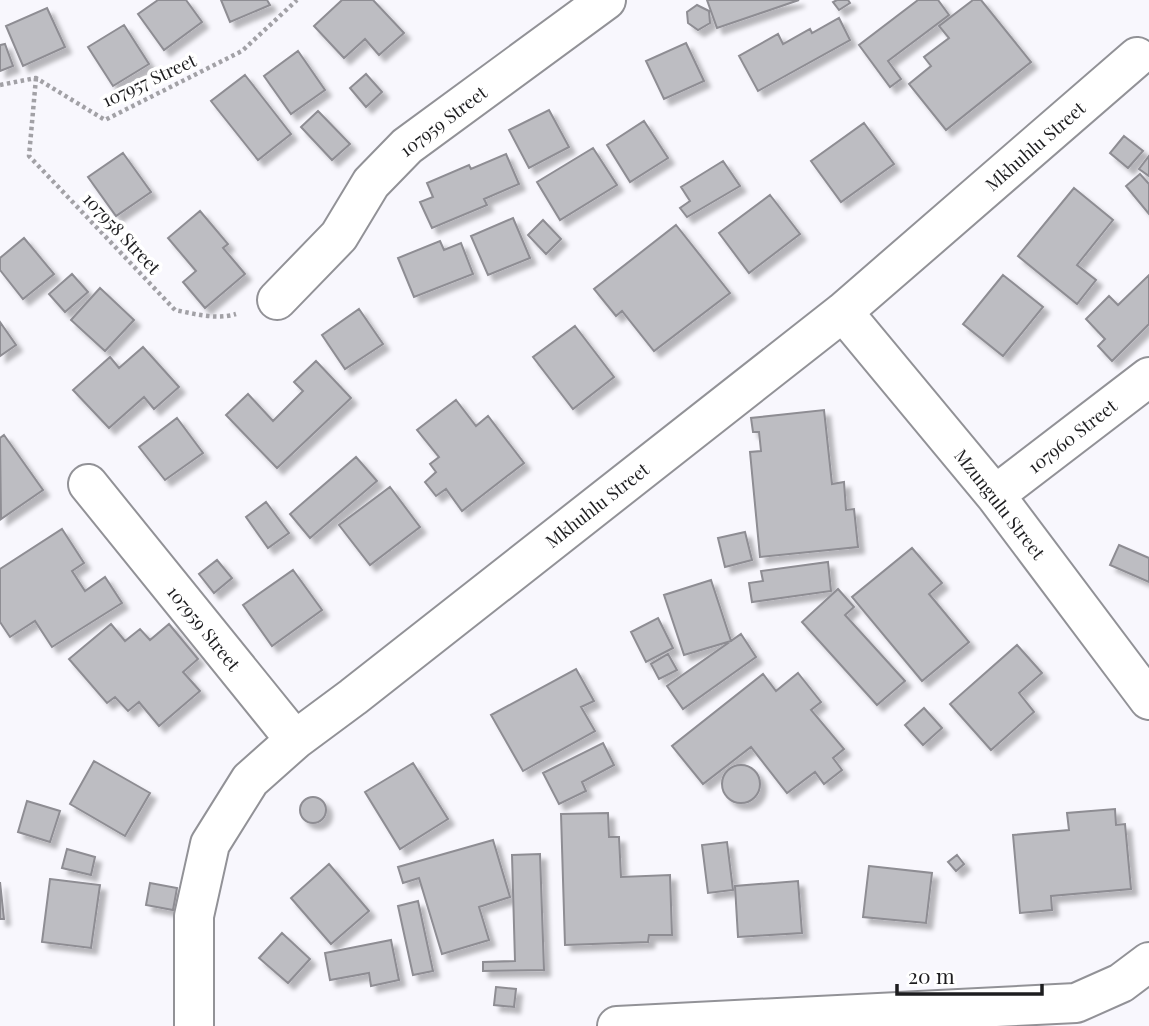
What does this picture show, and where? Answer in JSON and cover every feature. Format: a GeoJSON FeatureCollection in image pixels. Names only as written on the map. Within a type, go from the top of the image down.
{"type":"FeatureCollection","features":[{"type":"Feature","properties":{"kind":"street","name":"107959 Street"},"geometry":{"type":"LineString","coordinates":[[277,300],[339,236],[371,183],[407,146],[606,0]]}},
{"type":"Feature","properties":{"kind":"street","name":"Mkhuhlu Street"},"geometry":{"type":"LineString","coordinates":[[194,1026],[194,916],[210,844],[250,780],[295,740],[843,312],[1138,57]]}},
{"type":"Feature","properties":{"kind":"street","name":"Mzungulu Street"},"geometry":{"type":"LineString","coordinates":[[843,312],[995,495],[1149,700]]}},
{"type":"Feature","properties":{"kind":"street","name":"107960 Street"},"geometry":{"type":"LineString","coordinates":[[995,495],[1149,377]]}},
{"type":"Feature","properties":{"kind":"street","name":"107959 Street"},"geometry":{"type":"LineString","coordinates":[[88,484],[295,740]]}},
{"type":"Feature","properties":{"kind":"street"},"geometry":{"type":"LineString","coordinates":[[617,1026],[1076,1003],[1121,983],[1149,962]]}},
{"type":"Feature","properties":{"kind":"path","name":"107957 Street"},"geometry":{"type":"LineString","coordinates":[[36,78],[106,120],[242,51],[297,0]]}},
{"type":"Feature","properties":{"kind":"path"},"geometry":{"type":"LineString","coordinates":[[0,85],[36,78]]}},
{"type":"Feature","properties":{"kind":"path","name":"107958 Street"},"geometry":{"type":"LineString","coordinates":[[36,78],[29,156],[175,310],[201,316],[229,316],[277,300]]}},
{"type":"Feature","properties":{"kind":"building"},"geometry":{"type":"Polygon","coordinates":[[[158,0],[186,0],[202,22],[164,50],[138,14],[158,0]]]}},
{"type":"Feature","properties":{"kind":"building"},"geometry":{"type":"Polygon","coordinates":[[[221,0],[267,0],[270,5],[230,22],[221,0]]]}},
{"type":"Feature","properties":{"kind":"building"},"geometry":{"type":"Polygon","coordinates":[[[342,0],[373,0],[404,33],[379,55],[365,39],[344,58],[314,26],[342,0]]]}},
{"type":"Feature","properties":{"kind":"building"},"geometry":{"type":"Polygon","coordinates":[[[707,0],[799,0],[717,28],[707,0]]]}},
{"type":"Feature","properties":{"kind":"building"},"geometry":{"type":"Polygon","coordinates":[[[848,0],[850,3],[839,10],[833,2],[848,0]]]}},
{"type":"Feature","properties":{"kind":"building"},"geometry":{"type":"Polygon","coordinates":[[[918,0],[938,0],[949,15],[888,61],[901,79],[890,87],[859,45],[918,0]]]}},
{"type":"Feature","properties":{"kind":"building"},"geometry":{"type":"Polygon","coordinates":[[[973,0],[981,0],[1031,62],[946,130],[909,84],[931,66],[924,57],[949,38],[939,26],[973,0]]]}},
{"type":"Feature","properties":{"kind":"building"},"geometry":{"type":"Polygon","coordinates":[[[697,5],[709,11],[710,23],[698,30],[688,23],[687,12],[697,5]]]}},
{"type":"Feature","properties":{"kind":"building"},"geometry":{"type":"Polygon","coordinates":[[[47,8],[65,47],[23,66],[6,26],[47,8]]]}},
{"type":"Feature","properties":{"kind":"building"},"geometry":{"type":"Polygon","coordinates":[[[839,18],[850,40],[758,91],[739,56],[778,34],[783,44],[810,29],[812,33],[839,18]]]}},
{"type":"Feature","properties":{"kind":"building"},"geometry":{"type":"Polygon","coordinates":[[[124,25],[149,64],[113,86],[88,47],[124,25]]]}},
{"type":"Feature","properties":{"kind":"building"},"geometry":{"type":"Polygon","coordinates":[[[686,43],[704,81],[664,99],[646,61],[686,43]]]}},
{"type":"Feature","properties":{"kind":"building"},"geometry":{"type":"Polygon","coordinates":[[[5,44],[13,66],[0,71],[0,45],[5,44]]]}},
{"type":"Feature","properties":{"kind":"building"},"geometry":{"type":"Polygon","coordinates":[[[298,51],[325,90],[291,114],[264,76],[298,51]]]}},
{"type":"Feature","properties":{"kind":"building"},"geometry":{"type":"Polygon","coordinates":[[[366,74],[382,92],[366,107],[350,88],[366,74]]]}},
{"type":"Feature","properties":{"kind":"building"},"geometry":{"type":"Polygon","coordinates":[[[245,75],[291,134],[258,160],[211,101],[245,75]]]}},
{"type":"Feature","properties":{"kind":"building"},"geometry":{"type":"Polygon","coordinates":[[[549,110],[569,147],[529,168],[509,130],[549,110]]]}},
{"type":"Feature","properties":{"kind":"building"},"geometry":{"type":"Polygon","coordinates":[[[318,111],[350,144],[332,160],[301,127],[318,111]]]}},
{"type":"Feature","properties":{"kind":"building"},"geometry":{"type":"Polygon","coordinates":[[[644,121],[668,158],[630,182],[607,145],[644,121]]]}},
{"type":"Feature","properties":{"kind":"building"},"geometry":{"type":"Polygon","coordinates":[[[864,123],[894,164],[841,202],[811,161],[864,123]]]}},
{"type":"Feature","properties":{"kind":"building"},"geometry":{"type":"Polygon","coordinates":[[[1124,136],[1143,151],[1128,168],[1110,153],[1124,136]]]}},
{"type":"Feature","properties":{"kind":"building"},"geometry":{"type":"Polygon","coordinates":[[[593,148],[617,185],[560,220],[537,182],[593,148]]]}},
{"type":"Feature","properties":{"kind":"building"},"geometry":{"type":"Polygon","coordinates":[[[123,153],[151,192],[116,216],[88,177],[123,153]]]}},
{"type":"Feature","properties":{"kind":"building"},"geometry":{"type":"Polygon","coordinates":[[[506,154],[519,184],[484,199],[487,205],[432,228],[420,202],[433,197],[427,183],[469,165],[471,169],[506,154]]]}},
{"type":"Feature","properties":{"kind":"building"},"geometry":{"type":"Polygon","coordinates":[[[1149,156],[1149,176],[1139,169],[1149,156]]]}},
{"type":"Feature","properties":{"kind":"building"},"geometry":{"type":"Polygon","coordinates":[[[723,161],[740,186],[687,217],[680,208],[690,201],[681,187],[723,161]]]}},
{"type":"Feature","properties":{"kind":"building"},"geometry":{"type":"Polygon","coordinates":[[[1140,174],[1149,184],[1149,214],[1126,186],[1140,174]]]}},
{"type":"Feature","properties":{"kind":"building"},"geometry":{"type":"Polygon","coordinates":[[[1074,188],[1113,220],[1077,265],[1096,280],[1077,304],[1018,256],[1074,188]]]}},
{"type":"Feature","properties":{"kind":"building"},"geometry":{"type":"Polygon","coordinates":[[[770,195],[800,234],[749,273],[719,233],[770,195]]]}},
{"type":"Feature","properties":{"kind":"building"},"geometry":{"type":"Polygon","coordinates":[[[200,211],[228,244],[223,248],[245,274],[205,308],[183,282],[196,271],[168,238],[200,211]]]}},
{"type":"Feature","properties":{"kind":"building"},"geometry":{"type":"Polygon","coordinates":[[[513,218],[530,258],[488,275],[471,236],[513,218]]]}},
{"type":"Feature","properties":{"kind":"building"},"geometry":{"type":"Polygon","coordinates":[[[543,220],[561,239],[546,254],[528,235],[543,220]]]}},
{"type":"Feature","properties":{"kind":"building"},"geometry":{"type":"Polygon","coordinates":[[[676,225],[730,293],[654,351],[622,311],[616,316],[594,289],[676,225]]]}},
{"type":"Feature","properties":{"kind":"building"},"geometry":{"type":"Polygon","coordinates":[[[24,238],[54,274],[23,299],[0,270],[0,258],[24,238]]]}},
{"type":"Feature","properties":{"kind":"building"},"geometry":{"type":"Polygon","coordinates":[[[440,241],[444,250],[461,243],[473,274],[414,297],[398,258],[440,241]]]}},
{"type":"Feature","properties":{"kind":"building"},"geometry":{"type":"Polygon","coordinates":[[[72,274],[88,292],[65,312],[49,294],[72,274]]]}},
{"type":"Feature","properties":{"kind":"building"},"geometry":{"type":"Polygon","coordinates":[[[1003,275],[1043,307],[1003,356],[963,324],[1003,275]]]}},
{"type":"Feature","properties":{"kind":"building"},"geometry":{"type":"Polygon","coordinates":[[[1149,275],[1149,324],[1112,361],[1098,346],[1105,339],[1086,319],[1109,296],[1118,305],[1149,275]]]}},
{"type":"Feature","properties":{"kind":"building"},"geometry":{"type":"Polygon","coordinates":[[[100,288],[134,320],[105,351],[71,320],[100,288]]]}},
{"type":"Feature","properties":{"kind":"building"},"geometry":{"type":"Polygon","coordinates":[[[359,309],[383,344],[345,369],[322,335],[359,309]]]}},
{"type":"Feature","properties":{"kind":"building"},"geometry":{"type":"Polygon","coordinates":[[[0,322],[16,345],[0,356],[0,322]]]}},
{"type":"Feature","properties":{"kind":"building"},"geometry":{"type":"Polygon","coordinates":[[[575,326],[614,377],[573,409],[533,357],[575,326]]]}},
{"type":"Feature","properties":{"kind":"building"},"geometry":{"type":"Polygon","coordinates":[[[143,347],[179,387],[154,409],[144,397],[109,428],[73,390],[110,357],[119,368],[143,347]]]}},
{"type":"Feature","properties":{"kind":"building"},"geometry":{"type":"Polygon","coordinates":[[[316,361],[351,398],[277,468],[226,415],[248,394],[273,421],[303,391],[294,382],[316,361]]]}},
{"type":"Feature","properties":{"kind":"building"},"geometry":{"type":"Polygon","coordinates":[[[456,400],[476,426],[488,416],[524,463],[462,511],[446,489],[436,496],[425,482],[436,472],[430,464],[439,457],[417,430],[456,400]]]}},
{"type":"Feature","properties":{"kind":"building"},"geometry":{"type":"Polygon","coordinates":[[[824,410],[832,484],[844,482],[846,510],[854,509],[858,547],[760,557],[750,452],[761,451],[759,432],[753,432],[751,418],[824,410]]]}},
{"type":"Feature","properties":{"kind":"building"},"geometry":{"type":"Polygon","coordinates":[[[177,418],[203,453],[165,480],[139,447],[177,418]]]}},
{"type":"Feature","properties":{"kind":"building"},"geometry":{"type":"Polygon","coordinates":[[[4,435],[43,490],[1,519],[0,438],[4,435]]]}},
{"type":"Feature","properties":{"kind":"building"},"geometry":{"type":"Polygon","coordinates":[[[356,457],[377,481],[310,538],[290,514],[356,457]]]}},
{"type":"Feature","properties":{"kind":"building"},"geometry":{"type":"Polygon","coordinates":[[[390,487],[420,527],[370,565],[339,525],[390,487]]]}},
{"type":"Feature","properties":{"kind":"building"},"geometry":{"type":"Polygon","coordinates":[[[266,502],[289,533],[268,548],[246,517],[266,502]]]}},
{"type":"Feature","properties":{"kind":"building"},"geometry":{"type":"Polygon","coordinates":[[[62,529],[84,563],[72,571],[85,591],[105,577],[122,603],[52,647],[35,621],[10,637],[0,622],[0,569],[62,529]]]}},
{"type":"Feature","properties":{"kind":"building"},"geometry":{"type":"Polygon","coordinates":[[[745,532],[752,560],[725,567],[718,538],[745,532]]]}},
{"type":"Feature","properties":{"kind":"building"},"geometry":{"type":"Polygon","coordinates":[[[1119,545],[1149,558],[1149,582],[1110,565],[1119,545]]]}},
{"type":"Feature","properties":{"kind":"building"},"geometry":{"type":"Polygon","coordinates":[[[912,548],[942,583],[929,594],[969,642],[922,681],[852,597],[912,548]]]}},
{"type":"Feature","properties":{"kind":"building"},"geometry":{"type":"Polygon","coordinates":[[[217,560],[232,578],[214,593],[199,574],[217,560]]]}},
{"type":"Feature","properties":{"kind":"building"},"geometry":{"type":"Polygon","coordinates":[[[828,562],[831,591],[752,602],[749,583],[763,581],[761,571],[828,562]]]}},
{"type":"Feature","properties":{"kind":"building"},"geometry":{"type":"Polygon","coordinates":[[[293,570],[322,610],[272,646],[243,605],[293,570]]]}},
{"type":"Feature","properties":{"kind":"building"},"geometry":{"type":"Polygon","coordinates":[[[711,580],[731,641],[684,655],[664,595],[711,580]]]}},
{"type":"Feature","properties":{"kind":"building"},"geometry":{"type":"Polygon","coordinates":[[[838,589],[854,607],[845,615],[905,681],[877,705],[802,622],[838,589]]]}},
{"type":"Feature","properties":{"kind":"building"},"geometry":{"type":"Polygon","coordinates":[[[658,618],[673,648],[646,662],[631,632],[658,618]]]}},
{"type":"Feature","properties":{"kind":"building"},"geometry":{"type":"Polygon","coordinates":[[[111,624],[125,641],[140,629],[150,640],[169,624],[198,659],[183,672],[200,691],[159,726],[139,702],[128,711],[115,697],[107,703],[69,659],[111,624]]]}},
{"type":"Feature","properties":{"kind":"building"},"geometry":{"type":"Polygon","coordinates":[[[741,634],[756,657],[683,709],[667,686],[741,634]]]}},
{"type":"Feature","properties":{"kind":"building"},"geometry":{"type":"Polygon","coordinates":[[[1017,645],[1042,673],[1019,693],[1034,712],[991,750],[950,704],[1017,645]]]}},
{"type":"Feature","properties":{"kind":"building"},"geometry":{"type":"Polygon","coordinates":[[[668,654],[677,670],[659,679],[651,664],[668,654]]]}},
{"type":"Feature","properties":{"kind":"building"},"geometry":{"type":"Polygon","coordinates":[[[576,669],[594,701],[581,707],[595,731],[523,771],[491,715],[576,669]]]}},
{"type":"Feature","properties":{"kind":"building"},"geometry":{"type":"Polygon","coordinates":[[[798,673],[821,702],[811,710],[844,749],[833,758],[842,770],[824,784],[815,772],[787,793],[751,747],[703,784],[672,746],[763,674],[776,691],[798,673]]]}},
{"type":"Feature","properties":{"kind":"building"},"geometry":{"type":"Polygon","coordinates":[[[924,708],[942,728],[923,745],[905,725],[924,708]]]}},
{"type":"Feature","properties":{"kind":"building"},"geometry":{"type":"Polygon","coordinates":[[[603,743],[614,765],[582,782],[586,791],[559,804],[543,773],[603,743]]]}},
{"type":"Feature","properties":{"kind":"building"},"geometry":{"type":"Polygon","coordinates":[[[94,761],[150,793],[125,836],[70,804],[94,761]]]}},
{"type":"Feature","properties":{"kind":"building"},"geometry":{"type":"Polygon","coordinates":[[[413,763],[448,819],[400,849],[365,792],[413,763]]]}},
{"type":"Feature","properties":{"kind":"building"},"geometry":{"type":"Polygon","coordinates":[[[741,765],[754,771],[760,784],[754,797],[741,803],[728,797],[722,784],[728,771],[741,765]]]}},
{"type":"Feature","properties":{"kind":"building"},"geometry":{"type":"Polygon","coordinates":[[[313,797],[322,801],[326,810],[322,819],[313,823],[304,819],[300,810],[304,801],[313,797]]]}},
{"type":"Feature","properties":{"kind":"building"},"geometry":{"type":"Polygon","coordinates":[[[27,801],[60,811],[50,842],[18,832],[27,801]]]}},
{"type":"Feature","properties":{"kind":"building"},"geometry":{"type":"Polygon","coordinates":[[[1115,809],[1116,825],[1125,824],[1131,889],[1051,896],[1052,910],[1020,913],[1013,835],[1069,830],[1067,813],[1115,809]]]}},
{"type":"Feature","properties":{"kind":"building"},"geometry":{"type":"Polygon","coordinates":[[[608,813],[609,837],[619,837],[621,877],[670,875],[672,935],[649,935],[648,942],[565,945],[561,814],[608,813]]]}},
{"type":"Feature","properties":{"kind":"building"},"geometry":{"type":"Polygon","coordinates":[[[493,840],[510,897],[479,907],[489,940],[442,954],[419,878],[403,883],[398,867],[493,840]]]}},
{"type":"Feature","properties":{"kind":"building"},"geometry":{"type":"Polygon","coordinates":[[[727,842],[733,890],[708,893],[702,845],[727,842]]]}},
{"type":"Feature","properties":{"kind":"building"},"geometry":{"type":"Polygon","coordinates":[[[67,849],[95,857],[91,875],[62,868],[67,849]]]}},
{"type":"Feature","properties":{"kind":"building"},"geometry":{"type":"Polygon","coordinates":[[[540,854],[544,970],[483,971],[483,962],[515,961],[512,855],[540,854]]]}},
{"type":"Feature","properties":{"kind":"building"},"geometry":{"type":"Polygon","coordinates":[[[957,855],[964,864],[956,871],[948,862],[957,855]]]}},
{"type":"Feature","properties":{"kind":"building"},"geometry":{"type":"Polygon","coordinates":[[[329,864],[369,911],[331,944],[291,898],[329,864]]]}},
{"type":"Feature","properties":{"kind":"building"},"geometry":{"type":"Polygon","coordinates":[[[869,866],[932,873],[926,923],[863,917],[869,866]]]}},
{"type":"Feature","properties":{"kind":"building"},"geometry":{"type":"Polygon","coordinates":[[[50,879],[100,885],[91,948],[42,942],[50,879]]]}},
{"type":"Feature","properties":{"kind":"building"},"geometry":{"type":"Polygon","coordinates":[[[798,881],[802,933],[738,937],[735,886],[798,881]]]}},
{"type":"Feature","properties":{"kind":"building"},"geometry":{"type":"Polygon","coordinates":[[[0,882],[4,919],[0,919],[0,882]]]}},
{"type":"Feature","properties":{"kind":"building"},"geometry":{"type":"Polygon","coordinates":[[[150,883],[177,888],[173,910],[146,905],[150,883]]]}},
{"type":"Feature","properties":{"kind":"building"},"geometry":{"type":"Polygon","coordinates":[[[418,901],[433,971],[413,975],[398,906],[418,901]]]}},
{"type":"Feature","properties":{"kind":"building"},"geometry":{"type":"Polygon","coordinates":[[[282,933],[310,959],[288,983],[259,958],[282,933]]]}},
{"type":"Feature","properties":{"kind":"building"},"geometry":{"type":"Polygon","coordinates":[[[391,940],[399,980],[371,986],[369,973],[330,980],[325,953],[391,940]]]}},
{"type":"Feature","properties":{"kind":"building"},"geometry":{"type":"Polygon","coordinates":[[[496,987],[516,989],[514,1007],[494,1005],[496,987]]]}}]}
